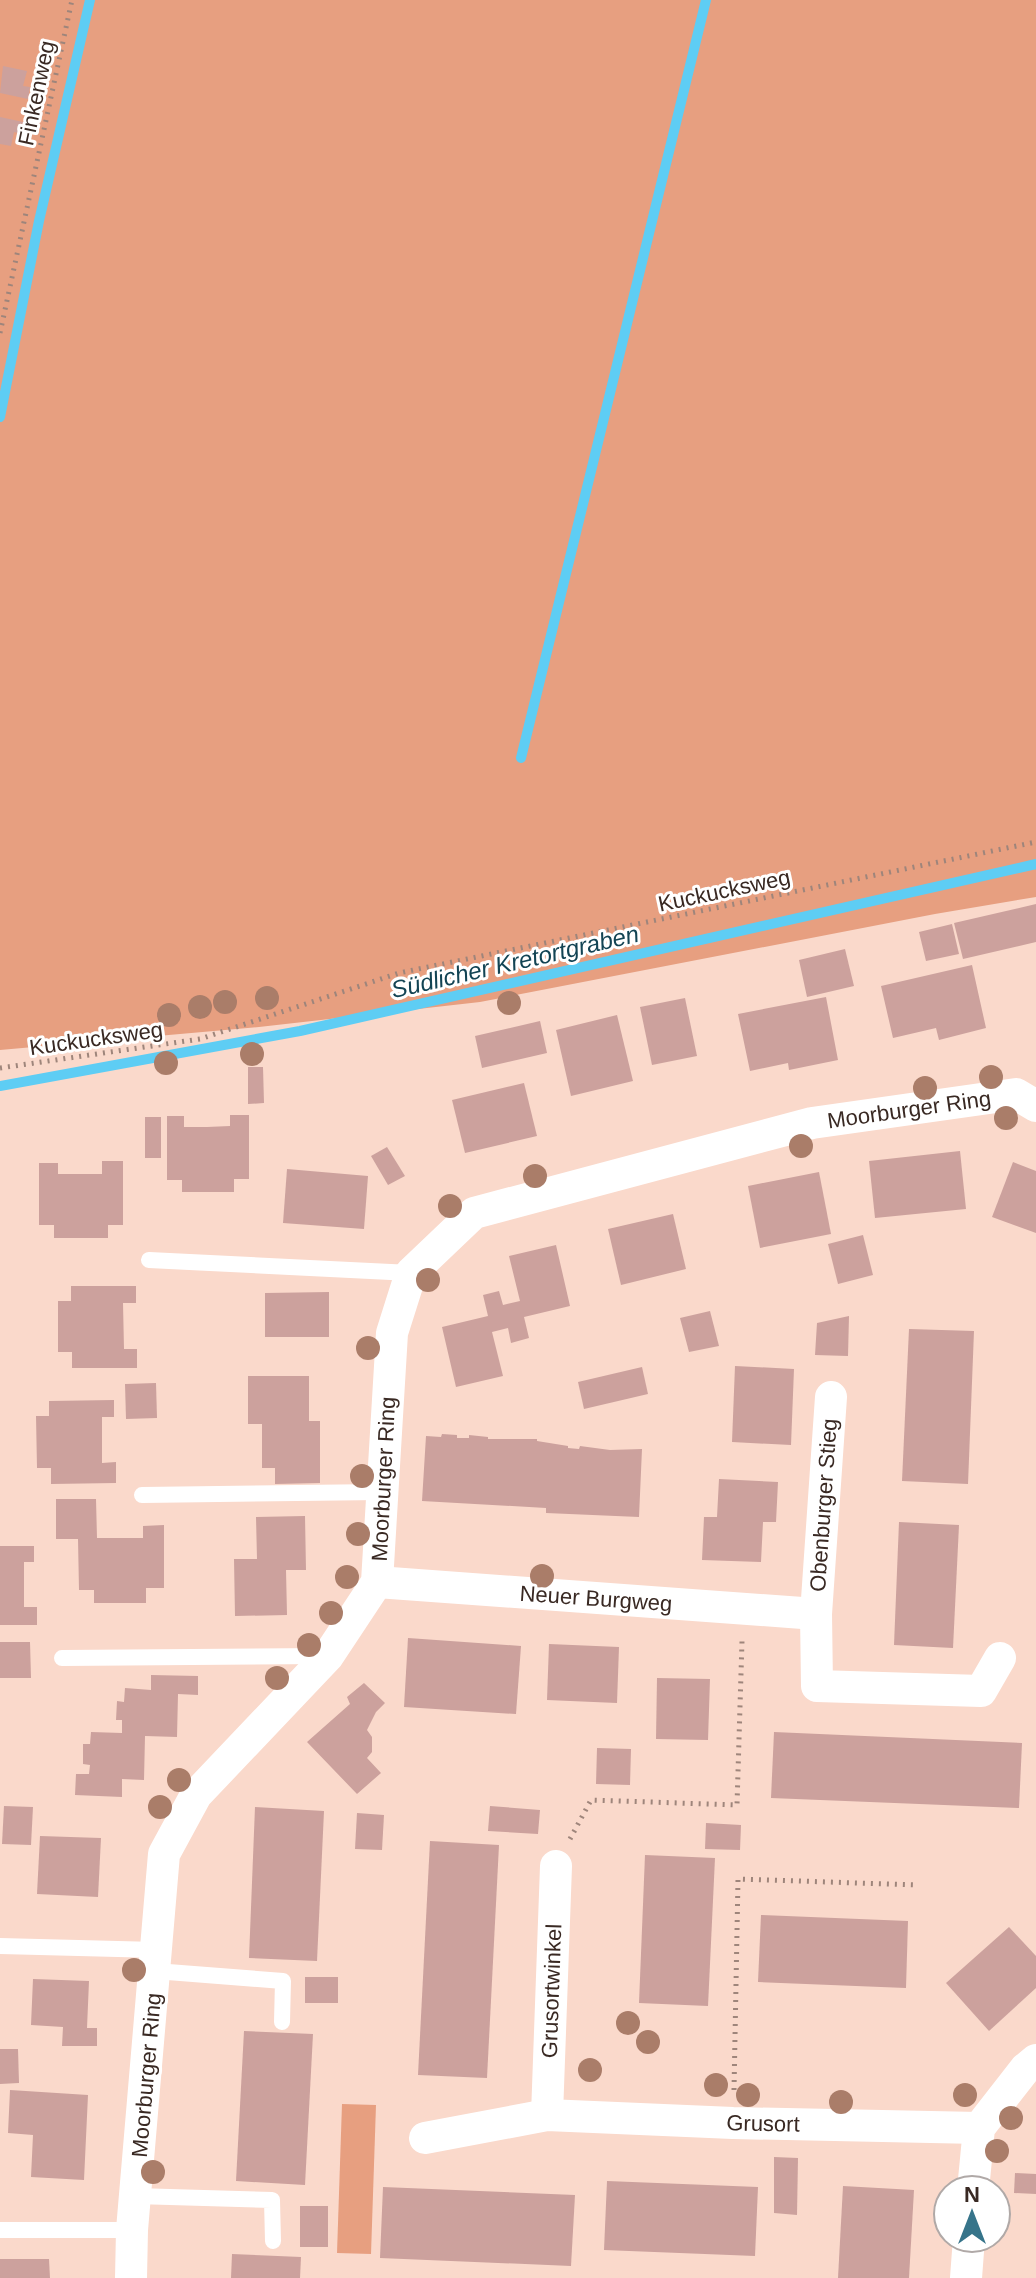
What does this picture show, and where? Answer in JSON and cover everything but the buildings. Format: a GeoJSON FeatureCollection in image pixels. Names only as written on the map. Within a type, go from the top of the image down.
{"type":"FeatureCollection","features":[{"type":"Feature","properties":{"kind":"street","name":"Moorburger Ring"},"geometry":{"type":"LineString","coordinates":[[131,2278],[132,2230],[164,1854],[196,1795],[328,1656],[377,1582],[392,1333],[411,1273],[474,1213],[812,1123],[1016,1094],[1036,1106]]}},
{"type":"Feature","properties":{"kind":"street","name":"Obenburger Stieg"},"geometry":{"type":"LineString","coordinates":[[831,1397],[816,1614],[817,1686],[981,1691],[1000,1658]]}},
{"type":"Feature","properties":{"kind":"street","name":"Neuer Burgweg"},"geometry":{"type":"LineString","coordinates":[[377,1582],[816,1614]]}},
{"type":"Feature","properties":{"kind":"street","name":"Grusortwinkel"},"geometry":{"type":"LineString","coordinates":[[547,2115],[556,1866]]}},
{"type":"Feature","properties":{"kind":"street"},"geometry":{"type":"LineString","coordinates":[[975,2174],[979,2128],[1032,2066]]}},
{"type":"Feature","properties":{"kind":"street","name":"Grusort"},"geometry":{"type":"LineString","coordinates":[[425,2138],[547,2115],[733,2123],[979,2128]]}},
{"type":"Feature","properties":{"kind":"street"},"geometry":{"type":"LineString","coordinates":[[966,2278],[968,2254]]}},
{"type":"Feature","properties":{"kind":"lane"},"geometry":{"type":"LineString","coordinates":[[149,1260],[411,1273]]}},
{"type":"Feature","properties":{"kind":"lane"},"geometry":{"type":"LineString","coordinates":[[142,1495],[382,1492]]}},
{"type":"Feature","properties":{"kind":"lane"},"geometry":{"type":"LineString","coordinates":[[62,1658],[328,1656]]}},
{"type":"Feature","properties":{"kind":"lane"},"geometry":{"type":"LineString","coordinates":[[0,1946],[156,1960],[283,1981],[282,2022]]}},
{"type":"Feature","properties":{"kind":"lane"},"geometry":{"type":"LineString","coordinates":[[135,2196],[272,2200],[273,2241]]}},
{"type":"Feature","properties":{"kind":"lane"},"geometry":{"type":"LineString","coordinates":[[0,2230],[132,2230]]}},
{"type":"Feature","properties":{"kind":"path","name":"Finkenweg"},"geometry":{"type":"LineString","coordinates":[[0,333],[72,0]]}},
{"type":"Feature","properties":{"kind":"path","name":"Kuckucksweg"},"geometry":{"type":"LineString","coordinates":[[0,1068],[200,1039],[399,973],[1036,842]]}},
{"type":"Feature","properties":{"kind":"path"},"geometry":{"type":"LineString","coordinates":[[556,1866],[591,1800],[737,1805],[743,1608]]}},
{"type":"Feature","properties":{"kind":"path"},"geometry":{"type":"LineString","coordinates":[[733,2123],[738,1879],[918,1885]]}},
{"type":"Feature","properties":{"kind":"shaded area"},"geometry":{"type":"Polygon","coordinates":[[[0,0],[1036,0],[1036,897],[480,1002],[259,1027],[0,1050],[0,0]]]}},
{"type":"Feature","properties":{"kind":"shaded area"},"geometry":{"type":"Polygon","coordinates":[[[342,2104],[376,2105],[371,2254],[337,2253],[342,2104]]]}},
{"type":"Feature","properties":{"kind":"waterway"},"geometry":{"type":"LineString","coordinates":[[0,417],[39,221],[90,0]]}},
{"type":"Feature","properties":{"kind":"waterway"},"geometry":{"type":"LineString","coordinates":[[521,758],[706,0]]}},
{"type":"Feature","properties":{"kind":"waterway","name":"Südlicher Kretortgraben"},"geometry":{"type":"LineString","coordinates":[[0,1086],[300,1031],[1036,864]]}}]}
